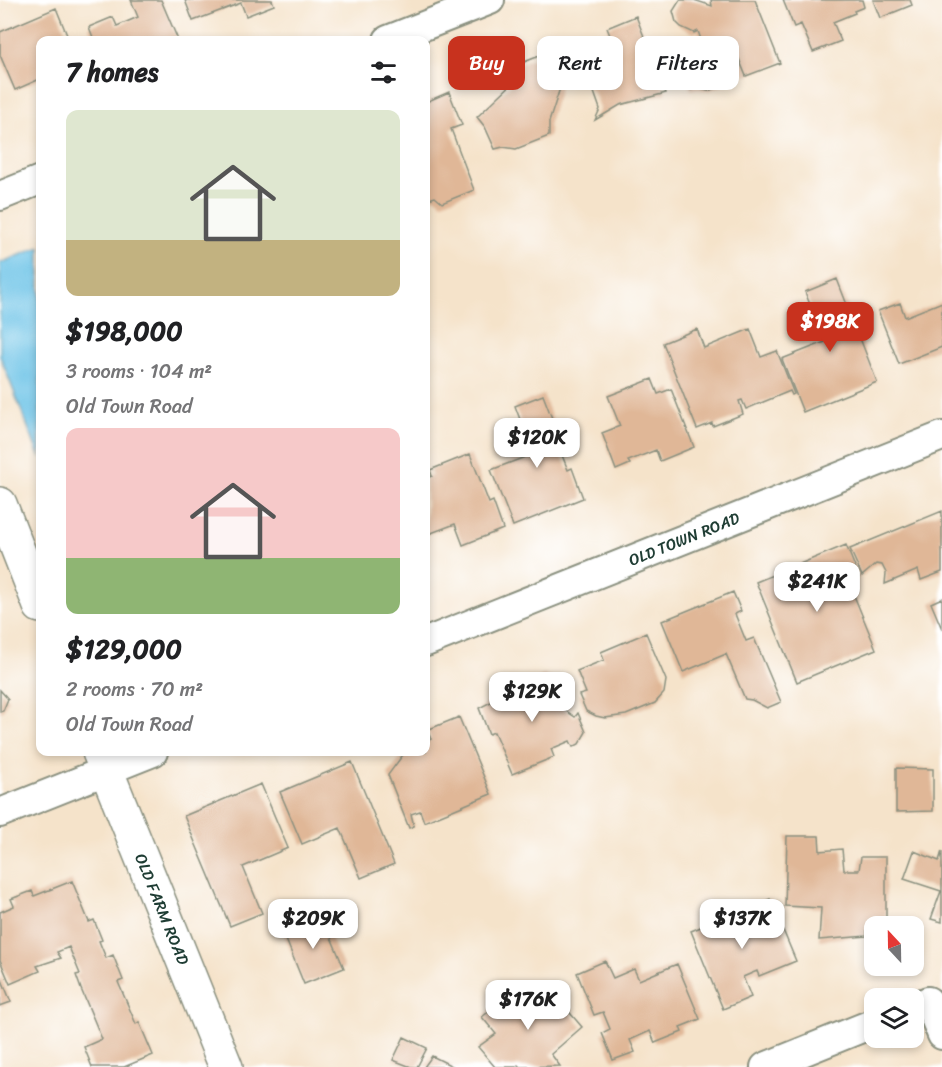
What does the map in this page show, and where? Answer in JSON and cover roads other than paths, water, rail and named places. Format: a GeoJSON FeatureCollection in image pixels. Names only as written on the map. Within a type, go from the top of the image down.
{"type":"FeatureCollection","features":[{"type":"Feature","properties":{"kind":"street"},"geometry":{"type":"LineString","coordinates":[[398,36],[490,0]]}},
{"type":"Feature","properties":{"kind":"street"},"geometry":{"type":"LineString","coordinates":[[0,196],[36,182]]}},
{"type":"Feature","properties":{"kind":"street","name":"OLD TOWN ROAD"},"geometry":{"type":"LineString","coordinates":[[430,640],[942,436]]}},
{"type":"Feature","properties":{"kind":"street"},"geometry":{"type":"LineString","coordinates":[[0,504],[36,596]]}},
{"type":"Feature","properties":{"kind":"street"},"geometry":{"type":"LineString","coordinates":[[0,813],[103,761],[131,756]]}},
{"type":"Feature","properties":{"kind":"street","name":"OLD FARM ROAD"},"geometry":{"type":"LineString","coordinates":[[103,761],[226,1067]]}},
{"type":"Feature","properties":{"kind":"street"},"geometry":{"type":"LineString","coordinates":[[924,1008],[942,1035]]}},
{"type":"Feature","properties":{"kind":"street"},"geometry":{"type":"LineString","coordinates":[[765,1067],[864,1027]]}},
{"type":"Feature","properties":{"kind":"water"},"geometry":{"type":"Polygon","coordinates":[[[36,249],[36,448],[0,356],[0,263],[36,249]]]}}]}
